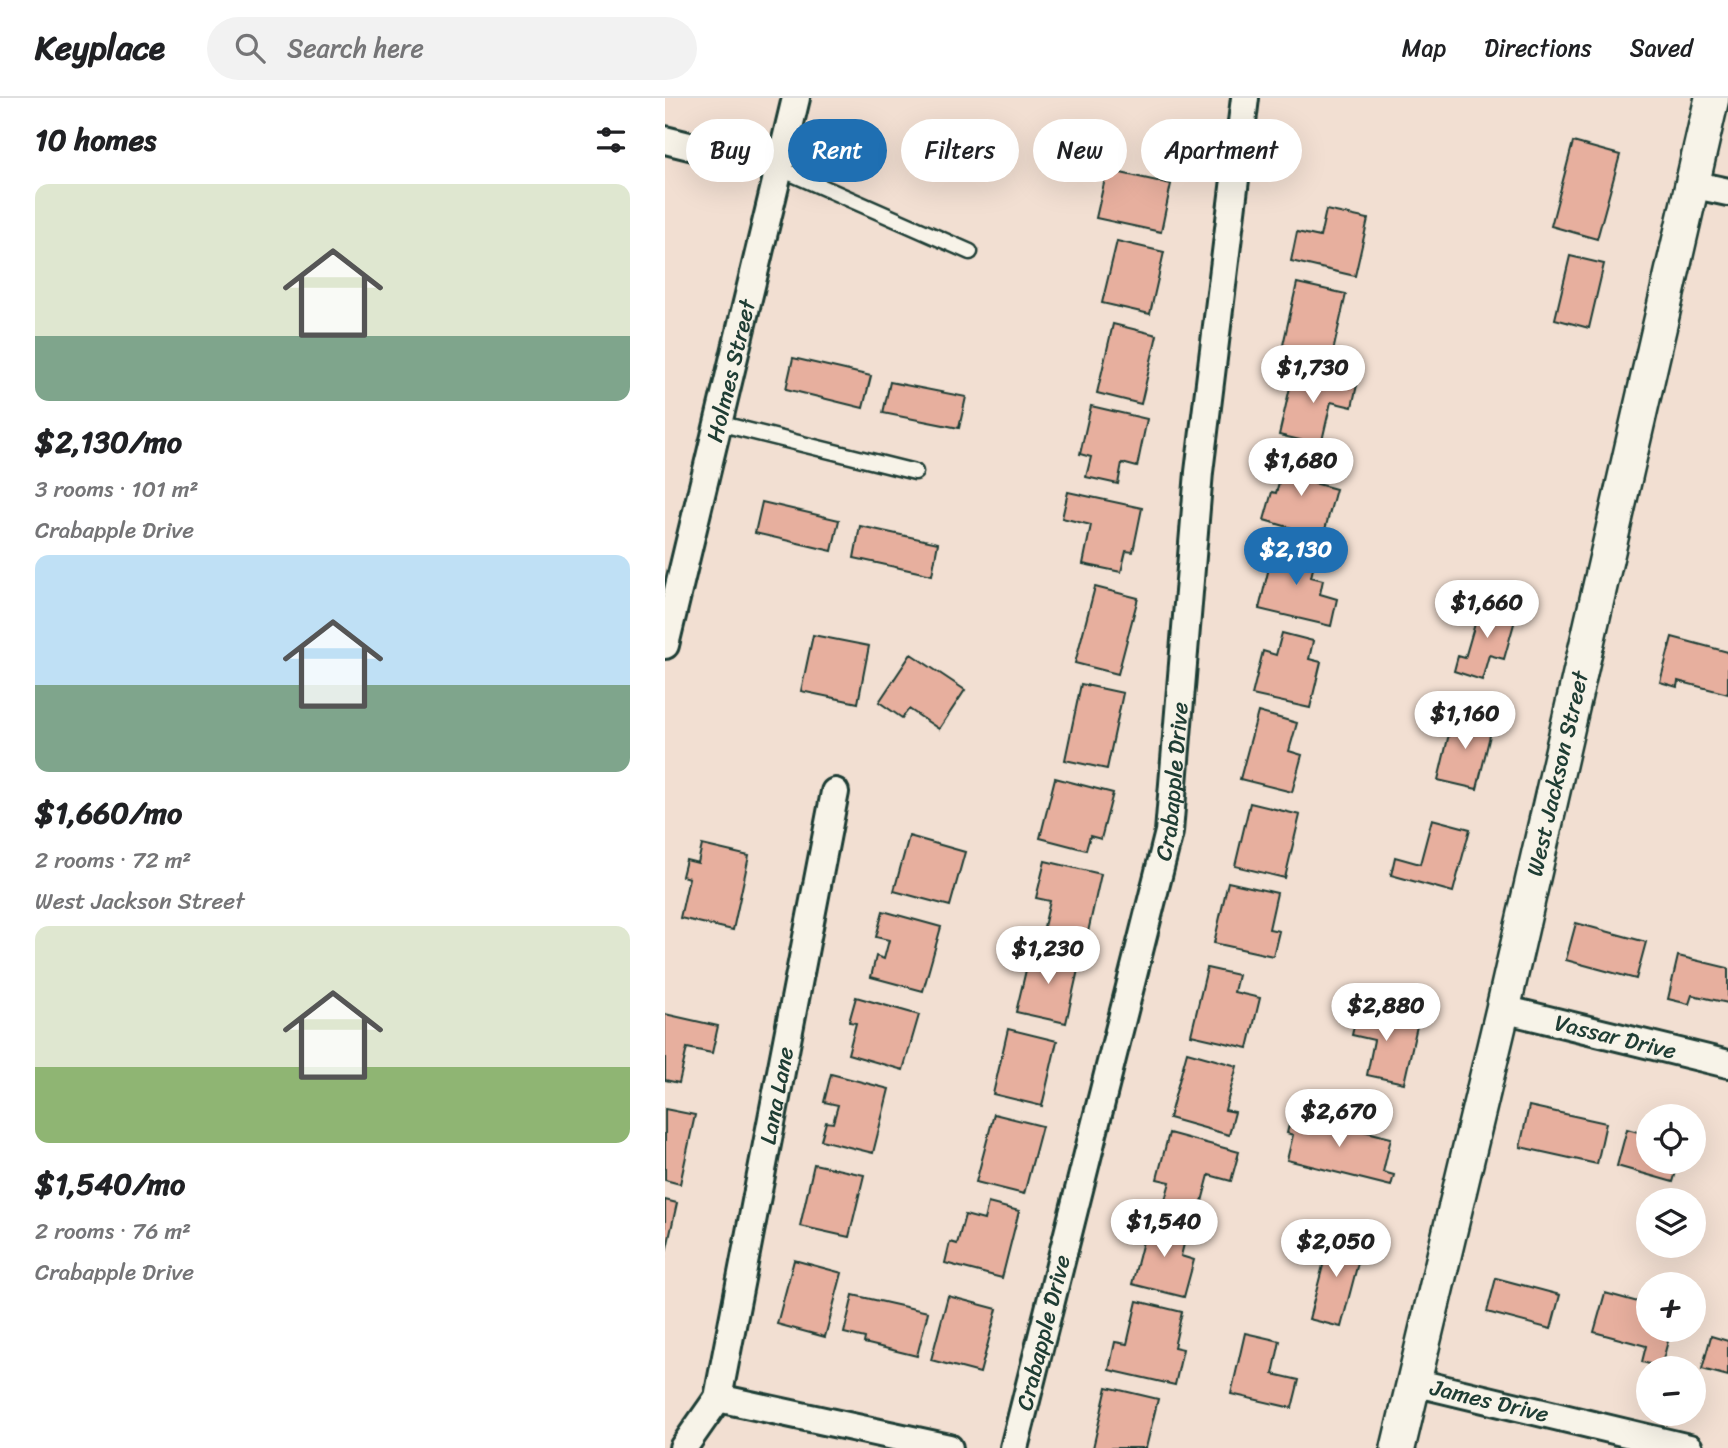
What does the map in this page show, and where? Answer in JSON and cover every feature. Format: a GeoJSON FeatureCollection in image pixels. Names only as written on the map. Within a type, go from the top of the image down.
{"type":"FeatureCollection","features":[{"type":"Feature","properties":{"kind":"street","name":"Holmes Street"},"geometry":{"type":"LineString","coordinates":[[666,632],[796,98]]}},
{"type":"Feature","properties":{"kind":"street","name":"Crabapple Drive"},"geometry":{"type":"LineString","coordinates":[[1014,1448],[1169,832],[1199,472],[1245,98]]}},
{"type":"Feature","properties":{"kind":"street","name":"West Jackson Street"},"geometry":{"type":"LineString","coordinates":[[1398,1448],[1503,1009],[1712,98]]}},
{"type":"Feature","properties":{"kind":"street"},"geometry":{"type":"LineString","coordinates":[[665,140],[779,168]]}},
{"type":"Feature","properties":{"kind":"street"},"geometry":{"type":"LineString","coordinates":[[1691,184],[1728,192]]}},
{"type":"Feature","properties":{"kind":"street","name":"Lana Lane"},"geometry":{"type":"LineString","coordinates":[[718,1398],[835,792]]}},
{"type":"Feature","properties":{"kind":"street","name":"Vassar Drive"},"geometry":{"type":"LineString","coordinates":[[1503,1009],[1728,1064]]}},
{"type":"Feature","properties":{"kind":"street","name":"James Drive"},"geometry":{"type":"LineString","coordinates":[[1413,1382],[1689,1448]]}},
{"type":"Feature","properties":{"kind":"street"},"geometry":{"type":"LineString","coordinates":[[684,1448],[718,1398],[949,1448]]}},
{"type":"Feature","properties":{"kind":"lane"},"geometry":{"type":"LineString","coordinates":[[779,168],[970,252]]}},
{"type":"Feature","properties":{"kind":"lane"},"geometry":{"type":"LineString","coordinates":[[718,423],[915,472]]}},
{"type":"Feature","properties":{"kind":"building"},"geometry":{"type":"Polygon","coordinates":[[[1573,142],[1620,155],[1597,239],[1551,226],[1573,142]]]}},
{"type":"Feature","properties":{"kind":"building"},"geometry":{"type":"Polygon","coordinates":[[[1127,174],[1141,177],[1141,182],[1171,184],[1161,232],[1096,218],[1104,182],[1127,182],[1127,174]]]}},
{"type":"Feature","properties":{"kind":"building"},"geometry":{"type":"Polygon","coordinates":[[[1326,210],[1368,219],[1355,276],[1291,261],[1297,232],[1320,237],[1326,210]]]}},
{"type":"Feature","properties":{"kind":"building"},"geometry":{"type":"Polygon","coordinates":[[[1117,241],[1164,252],[1150,314],[1102,303],[1117,241]]]}},
{"type":"Feature","properties":{"kind":"building"},"geometry":{"type":"Polygon","coordinates":[[[1570,256],[1604,264],[1589,328],[1555,319],[1570,256]]]}},
{"type":"Feature","properties":{"kind":"building"},"geometry":{"type":"Polygon","coordinates":[[[1297,283],[1346,294],[1332,356],[1283,345],[1297,283]]]}},
{"type":"Feature","properties":{"kind":"building"},"geometry":{"type":"Polygon","coordinates":[[[1113,324],[1157,335],[1141,404],[1097,393],[1113,324]]]}},
{"type":"Feature","properties":{"kind":"building"},"geometry":{"type":"Polygon","coordinates":[[[793,358],[871,376],[863,408],[786,389],[793,358]]]}},
{"type":"Feature","properties":{"kind":"building"},"geometry":{"type":"Polygon","coordinates":[[[1294,370],[1357,385],[1352,407],[1331,402],[1321,445],[1279,435],[1294,370]]]}},
{"type":"Feature","properties":{"kind":"building"},"geometry":{"type":"Polygon","coordinates":[[[890,382],[966,397],[959,428],[883,413],[890,382]]]}},
{"type":"Feature","properties":{"kind":"building"},"geometry":{"type":"Polygon","coordinates":[[[1091,406],[1147,419],[1137,467],[1122,463],[1118,484],[1086,477],[1091,457],[1080,454],[1091,406]]]}},
{"type":"Feature","properties":{"kind":"building"},"geometry":{"type":"Polygon","coordinates":[[[1287,454],[1319,463],[1314,483],[1336,489],[1323,537],[1264,520],[1272,492],[1276,493],[1287,454]]]}},
{"type":"Feature","properties":{"kind":"building"},"geometry":{"type":"Polygon","coordinates":[[[1068,492],[1142,508],[1133,552],[1126,551],[1121,572],[1083,564],[1091,525],[1062,518],[1068,492]]]}},
{"type":"Feature","properties":{"kind":"building"},"geometry":{"type":"Polygon","coordinates":[[[762,502],[839,520],[832,551],[755,533],[762,502]]]}},
{"type":"Feature","properties":{"kind":"building"},"geometry":{"type":"Polygon","coordinates":[[[860,526],[938,543],[932,575],[854,558],[860,526]]]}},
{"type":"Feature","properties":{"kind":"building"},"geometry":{"type":"Polygon","coordinates":[[[1275,543],[1317,552],[1311,577],[1323,580],[1320,594],[1337,599],[1331,626],[1259,609],[1275,543]]]}},
{"type":"Feature","properties":{"kind":"building"},"geometry":{"type":"Polygon","coordinates":[[[1095,587],[1138,598],[1118,674],[1075,663],[1095,587]]]}},
{"type":"Feature","properties":{"kind":"building"},"geometry":{"type":"Polygon","coordinates":[[[1481,603],[1517,613],[1504,659],[1489,655],[1482,680],[1454,671],[1458,656],[1465,658],[1481,603]]]}},
{"type":"Feature","properties":{"kind":"building"},"geometry":{"type":"Polygon","coordinates":[[[1282,633],[1313,641],[1309,659],[1321,662],[1310,708],[1252,695],[1263,651],[1276,655],[1282,633]]]}},
{"type":"Feature","properties":{"kind":"building"},"geometry":{"type":"Polygon","coordinates":[[[813,635],[869,646],[858,703],[801,691],[813,635]]]}},
{"type":"Feature","properties":{"kind":"building"},"geometry":{"type":"Polygon","coordinates":[[[1672,637],[1728,652],[1728,694],[1678,681],[1677,687],[1660,682],[1672,637]]]}},
{"type":"Feature","properties":{"kind":"building"},"geometry":{"type":"Polygon","coordinates":[[[911,654],[965,690],[939,729],[909,709],[902,718],[879,702],[911,654]]]}},
{"type":"Feature","properties":{"kind":"building"},"geometry":{"type":"Polygon","coordinates":[[[1081,684],[1123,693],[1107,769],[1065,760],[1081,684]]]}},
{"type":"Feature","properties":{"kind":"building"},"geometry":{"type":"Polygon","coordinates":[[[1258,712],[1297,723],[1289,751],[1302,755],[1292,792],[1240,779],[1258,712]]]}},
{"type":"Feature","properties":{"kind":"building"},"geometry":{"type":"Polygon","coordinates":[[[1454,713],[1493,723],[1477,789],[1438,780],[1454,713]]]}},
{"type":"Feature","properties":{"kind":"building"},"geometry":{"type":"Polygon","coordinates":[[[1055,778],[1113,793],[1101,839],[1090,836],[1086,850],[1040,838],[1055,778]]]}},
{"type":"Feature","properties":{"kind":"building"},"geometry":{"type":"Polygon","coordinates":[[[1250,803],[1300,815],[1285,878],[1235,866],[1250,803]]]}},
{"type":"Feature","properties":{"kind":"building"},"geometry":{"type":"Polygon","coordinates":[[[1432,819],[1470,829],[1453,892],[1391,875],[1395,857],[1420,864],[1432,819]]]}},
{"type":"Feature","properties":{"kind":"building"},"geometry":{"type":"Polygon","coordinates":[[[909,836],[965,852],[950,906],[894,891],[909,836]]]}},
{"type":"Feature","properties":{"kind":"building"},"geometry":{"type":"Polygon","coordinates":[[[702,845],[749,856],[733,930],[680,918],[689,878],[682,876],[686,860],[698,863],[702,845]]]}},
{"type":"Feature","properties":{"kind":"building"},"geometry":{"type":"Polygon","coordinates":[[[1045,861],[1101,874],[1086,941],[1043,931],[1050,901],[1036,898],[1045,861]]]}},
{"type":"Feature","properties":{"kind":"building"},"geometry":{"type":"Polygon","coordinates":[[[1228,882],[1277,893],[1269,929],[1279,931],[1273,956],[1214,943],[1228,882]]]}},
{"type":"Feature","properties":{"kind":"building"},"geometry":{"type":"Polygon","coordinates":[[[883,911],[941,927],[923,991],[871,977],[876,956],[884,959],[889,940],[876,937],[883,911]]]}},
{"type":"Feature","properties":{"kind":"building"},"geometry":{"type":"Polygon","coordinates":[[[1576,923],[1646,942],[1636,979],[1566,960],[1576,923]]]}},
{"type":"Feature","properties":{"kind":"building"},"geometry":{"type":"Polygon","coordinates":[[[1031,949],[1080,961],[1066,1023],[1016,1012],[1031,949]]]}},
{"type":"Feature","properties":{"kind":"building"},"geometry":{"type":"Polygon","coordinates":[[[1678,956],[1728,968],[1728,1003],[1692,995],[1689,1004],[1668,999],[1678,956]]]}},
{"type":"Feature","properties":{"kind":"building"},"geometry":{"type":"Polygon","coordinates":[[[1207,968],[1238,975],[1234,992],[1260,998],[1248,1048],[1191,1035],[1207,968]]]}},
{"type":"Feature","properties":{"kind":"building"},"geometry":{"type":"Polygon","coordinates":[[[856,997],[919,1015],[903,1070],[848,1054],[856,1023],[849,1022],[856,997]]]}},
{"type":"Feature","properties":{"kind":"building"},"geometry":{"type":"Polygon","coordinates":[[[1359,1004],[1387,1010],[1384,1019],[1417,1026],[1404,1083],[1367,1075],[1374,1040],[1352,1035],[1359,1004]]]}},
{"type":"Feature","properties":{"kind":"building"},"geometry":{"type":"Polygon","coordinates":[[[665,1014],[718,1026],[712,1053],[687,1048],[679,1083],[665,1080],[665,1014]]]}},
{"type":"Feature","properties":{"kind":"building"},"geometry":{"type":"Polygon","coordinates":[[[1008,1029],[1057,1041],[1042,1106],[993,1094],[1008,1029]]]}},
{"type":"Feature","properties":{"kind":"building"},"geometry":{"type":"Polygon","coordinates":[[[1187,1052],[1237,1066],[1225,1110],[1235,1112],[1229,1135],[1169,1118],[1187,1052]]]}},
{"type":"Feature","properties":{"kind":"building"},"geometry":{"type":"Polygon","coordinates":[[[831,1074],[889,1089],[873,1153],[821,1140],[826,1122],[833,1123],[838,1105],[824,1102],[831,1074]]]}},
{"type":"Feature","properties":{"kind":"building"},"geometry":{"type":"Polygon","coordinates":[[[1529,1106],[1606,1123],[1597,1164],[1520,1147],[1529,1106]]]}},
{"type":"Feature","properties":{"kind":"building"},"geometry":{"type":"Polygon","coordinates":[[[665,1109],[695,1115],[680,1184],[665,1180],[665,1109]]]}},
{"type":"Feature","properties":{"kind":"building"},"geometry":{"type":"Polygon","coordinates":[[[1292,1113],[1391,1138],[1383,1172],[1394,1175],[1391,1186],[1287,1160],[1293,1135],[1287,1133],[1292,1113]]]}},
{"type":"Feature","properties":{"kind":"building"},"geometry":{"type":"Polygon","coordinates":[[[994,1114],[1042,1126],[1024,1194],[976,1182],[994,1114]]]}},
{"type":"Feature","properties":{"kind":"building"},"geometry":{"type":"Polygon","coordinates":[[[1627,1129],[1636,1131],[1636,1171],[1617,1166],[1627,1129]]]}},
{"type":"Feature","properties":{"kind":"building"},"geometry":{"type":"Polygon","coordinates":[[[1169,1133],[1239,1152],[1231,1181],[1209,1175],[1200,1209],[1165,1200],[1170,1182],[1157,1179],[1169,1133]]]}},
{"type":"Feature","properties":{"kind":"building"},"geometry":{"type":"Polygon","coordinates":[[[814,1164],[864,1175],[849,1237],[800,1226],[814,1164]]]}},
{"type":"Feature","properties":{"kind":"building"},"geometry":{"type":"Polygon","coordinates":[[[1645,1174],[1675,1174],[1673,1182],[1645,1174]]]}},
{"type":"Feature","properties":{"kind":"building"},"geometry":{"type":"Polygon","coordinates":[[[665,1200],[677,1203],[665,1257],[665,1200]]]}},
{"type":"Feature","properties":{"kind":"building"},"geometry":{"type":"Polygon","coordinates":[[[988,1203],[1019,1211],[1002,1278],[945,1263],[950,1242],[957,1244],[965,1215],[984,1220],[988,1203]]]}},
{"type":"Feature","properties":{"kind":"building"},"geometry":{"type":"Polygon","coordinates":[[[1149,1218],[1188,1228],[1181,1256],[1194,1260],[1184,1297],[1132,1284],[1149,1218]]]}},
{"type":"Feature","properties":{"kind":"building"},"geometry":{"type":"Polygon","coordinates":[[[1332,1231],[1364,1240],[1341,1327],[1309,1319],[1332,1231]]]}},
{"type":"Feature","properties":{"kind":"building"},"geometry":{"type":"Polygon","coordinates":[[[794,1260],[842,1273],[825,1337],[777,1324],[794,1260]]]}},
{"type":"Feature","properties":{"kind":"building"},"geometry":{"type":"Polygon","coordinates":[[[1496,1278],[1560,1295],[1551,1329],[1487,1312],[1496,1278]]]}},
{"type":"Feature","properties":{"kind":"building"},"geometry":{"type":"Polygon","coordinates":[[[1605,1293],[1636,1301],[1636,1342],[1668,1342],[1664,1356],[1644,1356],[1646,1346],[1594,1332],[1605,1293]]]}},
{"type":"Feature","properties":{"kind":"building"},"geometry":{"type":"Polygon","coordinates":[[[853,1295],[928,1312],[917,1356],[864,1343],[865,1338],[844,1333],[853,1295]]]}},
{"type":"Feature","properties":{"kind":"building"},"geometry":{"type":"Polygon","coordinates":[[[948,1296],[997,1309],[980,1373],[931,1360],[948,1296]]]}},
{"type":"Feature","properties":{"kind":"building"},"geometry":{"type":"Polygon","coordinates":[[[1137,1301],[1182,1312],[1174,1347],[1183,1349],[1175,1385],[1109,1370],[1115,1342],[1127,1344],[1137,1301]]]}},
{"type":"Feature","properties":{"kind":"building"},"geometry":{"type":"Polygon","coordinates":[[[1245,1333],[1280,1341],[1273,1374],[1299,1380],[1292,1408],[1231,1394],[1245,1333]]]}},
{"type":"Feature","properties":{"kind":"building"},"geometry":{"type":"Polygon","coordinates":[[[1711,1336],[1728,1341],[1728,1376],[1706,1370],[1706,1356],[1711,1336]]]}},
{"type":"Feature","properties":{"kind":"building"},"geometry":{"type":"Polygon","coordinates":[[[1107,1387],[1158,1399],[1146,1448],[1093,1448],[1107,1387]]]}}]}
